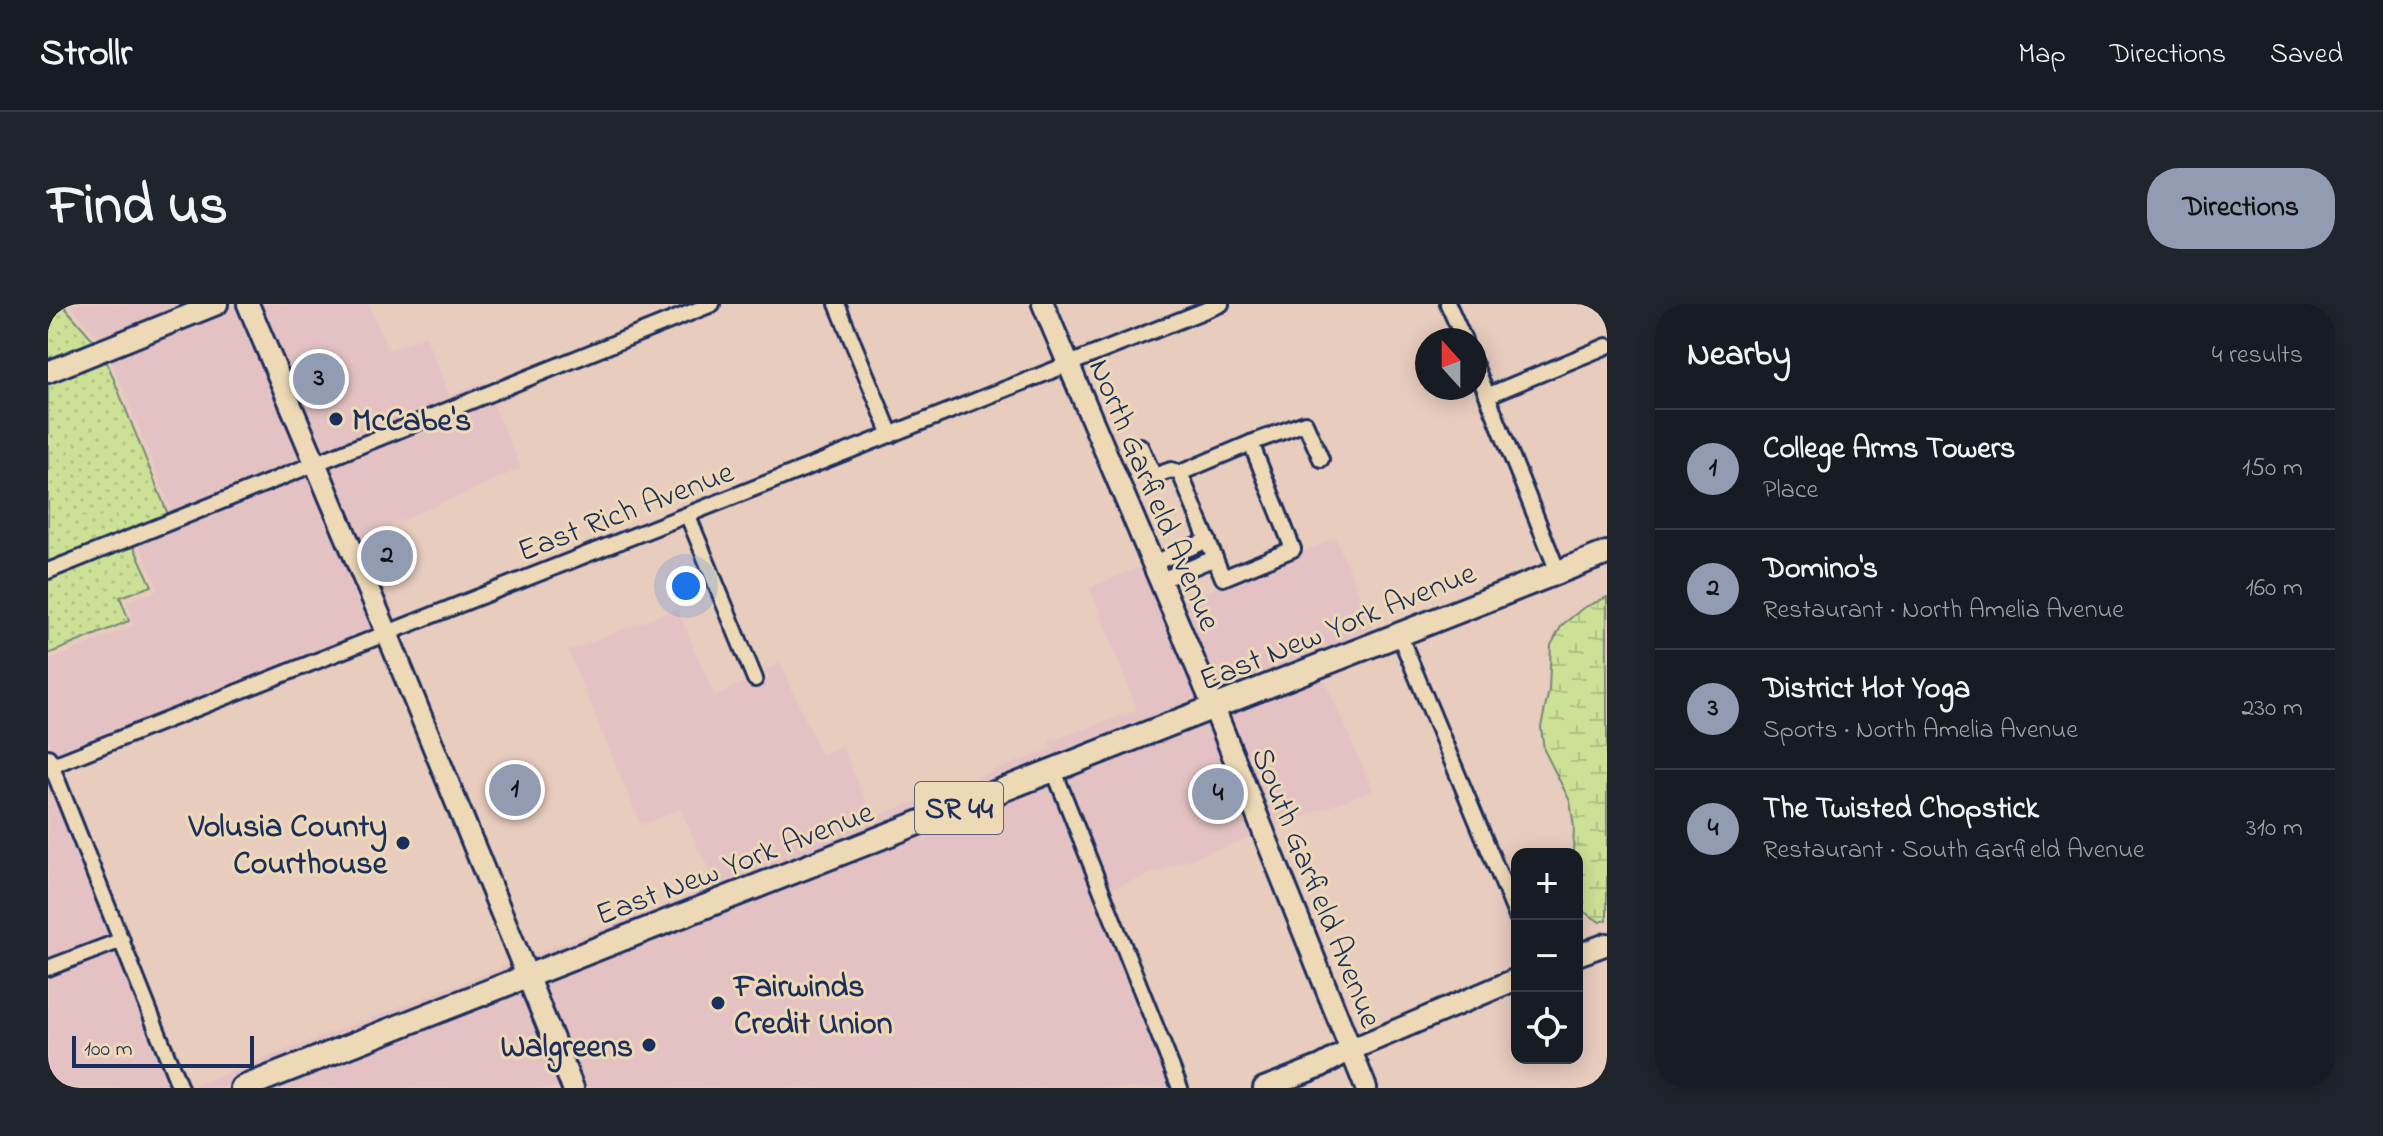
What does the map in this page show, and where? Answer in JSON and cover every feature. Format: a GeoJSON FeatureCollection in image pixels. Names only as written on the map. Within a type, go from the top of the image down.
{"type":"FeatureCollection","features":[{"type":"Feature","properties":{"kind":"main road","name":"East New York Avenue"},"geometry":{"type":"LineString","coordinates":[[242,1088],[1607,553]]}},
{"type":"Feature","properties":{"kind":"street"},"geometry":{"type":"LineString","coordinates":[[48,372],[217,304]]}},
{"type":"Feature","properties":{"kind":"street"},"geometry":{"type":"LineString","coordinates":[[248,304],[387,633],[573,1088]]}},
{"type":"Feature","properties":{"kind":"street"},"geometry":{"type":"LineString","coordinates":[[48,571],[712,304]]}},
{"type":"Feature","properties":{"kind":"street"},"geometry":{"type":"LineString","coordinates":[[837,304],[891,435]]}},
{"type":"Feature","properties":{"kind":"street","name":"North Garfield Avenue"},"geometry":{"type":"LineString","coordinates":[[1043,304],[1214,708]]}},
{"type":"Feature","properties":{"kind":"street","name":"East Rich Avenue"},"geometry":{"type":"LineString","coordinates":[[49,763],[688,516],[1221,304]]}},
{"type":"Feature","properties":{"kind":"street"},"geometry":{"type":"LineString","coordinates":[[1448,304],[1459,328]]}},
{"type":"Feature","properties":{"kind":"street"},"geometry":{"type":"LineString","coordinates":[[1489,395],[1607,346]]}},
{"type":"Feature","properties":{"kind":"street"},"geometry":{"type":"LineString","coordinates":[[1487,391],[1558,572]]}},
{"type":"Feature","properties":{"kind":"street"},"geometry":{"type":"LineString","coordinates":[[1140,446],[1154,476],[1171,470],[1180,473],[1305,423],[1321,459]]}},
{"type":"Feature","properties":{"kind":"street"},"geometry":{"type":"LineString","coordinates":[[1180,473],[1223,578],[1293,549],[1251,443]]}},
{"type":"Feature","properties":{"kind":"street"},"geometry":{"type":"LineString","coordinates":[[688,516],[755,679]]}},
{"type":"Feature","properties":{"kind":"street"},"geometry":{"type":"LineString","coordinates":[[1157,571],[1208,540]]}},
{"type":"Feature","properties":{"kind":"street"},"geometry":{"type":"LineString","coordinates":[[1157,571],[1215,558]]}},
{"type":"Feature","properties":{"kind":"street"},"geometry":{"type":"LineString","coordinates":[[1399,634],[1511,903]]}},
{"type":"Feature","properties":{"kind":"street","name":"South Garfield Avenue"},"geometry":{"type":"LineString","coordinates":[[1214,708],[1366,1088]]}},
{"type":"Feature","properties":{"kind":"street"},"geometry":{"type":"LineString","coordinates":[[49,763],[180,1088]]}},
{"type":"Feature","properties":{"kind":"street"},"geometry":{"type":"LineString","coordinates":[[1054,771],[1180,1088]]}},
{"type":"Feature","properties":{"kind":"street"},"geometry":{"type":"LineString","coordinates":[[48,968],[122,940]]}},
{"type":"Feature","properties":{"kind":"street"},"geometry":{"type":"LineString","coordinates":[[1583,953],[1607,944]]}},
{"type":"Feature","properties":{"kind":"street"},"geometry":{"type":"LineString","coordinates":[[1264,1088],[1511,982]]}},
{"type":"Feature","properties":{"kind":"shaded area"},"geometry":{"type":"Polygon","coordinates":[[[69,304],[198,304],[102,342],[69,304]]]}},
{"type":"Feature","properties":{"kind":"shaded area"},"geometry":{"type":"Polygon","coordinates":[[[241,304],[306,460],[173,513],[109,355],[241,304]]]}},
{"type":"Feature","properties":{"kind":"shaded area"},"geometry":{"type":"Polygon","coordinates":[[[254,304],[369,304],[388,351],[425,336],[450,396],[483,382],[485,387],[317,457],[254,304]]]}},
{"type":"Feature","properties":{"kind":"shaded area"},"geometry":{"type":"Polygon","coordinates":[[[491,400],[521,468],[364,537],[398,621],[390,624],[323,468],[491,400]]]}},
{"type":"Feature","properties":{"kind":"shaded area"},"geometry":{"type":"Polygon","coordinates":[[[312,473],[379,629],[55,757],[48,740],[48,661],[134,625],[127,601],[158,588],[138,543],[312,473]]]}},
{"type":"Feature","properties":{"kind":"shaded area"},"geometry":{"type":"Polygon","coordinates":[[[1336,538],[1377,636],[1217,699],[1177,604],[1336,538]]]}},
{"type":"Feature","properties":{"kind":"shaded area"},"geometry":{"type":"Polygon","coordinates":[[[1140,567],[1160,610],[1166,608],[1205,704],[531,968],[526,957],[716,885],[680,809],[641,825],[568,651],[677,609],[715,697],[755,676],[758,683],[769,678],[766,670],[780,662],[821,755],[842,746],[873,818],[1051,749],[1049,742],[1137,710],[1090,588],[1140,567]]]}},
{"type":"Feature","properties":{"kind":"shaded area"},"geometry":{"type":"Polygon","coordinates":[[[1322,674],[1373,790],[1269,829],[1222,712],[1322,674]]]}},
{"type":"Feature","properties":{"kind":"shaded area"},"geometry":{"type":"Polygon","coordinates":[[[1210,717],[1258,834],[1108,890],[1063,775],[1210,717]]]}},
{"type":"Feature","properties":{"kind":"shaded area"},"geometry":{"type":"Polygon","coordinates":[[[48,775],[114,935],[48,961],[48,775]]]}},
{"type":"Feature","properties":{"kind":"shaded area"},"geometry":{"type":"Polygon","coordinates":[[[1051,779],[1173,1088],[580,1088],[536,981],[1051,779]]]}},
{"type":"Feature","properties":{"kind":"shaded area"},"geometry":{"type":"Polygon","coordinates":[[[119,948],[174,1088],[48,1088],[48,976],[119,948]]]}},
{"type":"Feature","properties":{"kind":"shaded area"},"geometry":{"type":"Polygon","coordinates":[[[514,961],[519,973],[507,978],[222,1088],[187,1088],[501,968],[514,961]]]}},
{"type":"Feature","properties":{"kind":"shaded area"},"geometry":{"type":"Polygon","coordinates":[[[524,986],[566,1088],[261,1088],[524,986]]]}},
{"type":"Feature","properties":{"kind":"green space"},"geometry":{"type":"Polygon","coordinates":[[[48,304],[62,304],[102,350],[171,522],[48,571],[48,304]]]}},
{"type":"Feature","properties":{"kind":"green space"},"geometry":{"type":"Polygon","coordinates":[[[133,545],[152,586],[120,597],[129,621],[48,654],[48,578],[133,545]]]}},
{"type":"Feature","properties":{"kind":"green space"},"geometry":{"type":"Polygon","coordinates":[[[1607,597],[1607,920],[1600,922],[1583,911],[1583,848],[1573,848],[1570,801],[1544,750],[1541,727],[1549,690],[1551,645],[1562,625],[1583,608],[1607,597]]]}},
{"type":"Feature","properties":{"kind":"place","name":"District Hot Yoga"},"geometry":{"type":"Point","coordinates":[319,379]}},
{"type":"Feature","properties":{"kind":"place","name":"McCabe's"},"geometry":{"type":"Point","coordinates":[336,419]}},
{"type":"Feature","properties":{"kind":"place","name":"Domino's"},"geometry":{"type":"Point","coordinates":[387,556]}},
{"type":"Feature","properties":{"kind":"place","name":"College Arms Towers"},"geometry":{"type":"Point","coordinates":[515,790]}},
{"type":"Feature","properties":{"kind":"place","name":"The Twisted Chopstick"},"geometry":{"type":"Point","coordinates":[1218,794]}},
{"type":"Feature","properties":{"kind":"place","name":"Volusia County Courthouse"},"geometry":{"type":"Point","coordinates":[403,843]}},
{"type":"Feature","properties":{"kind":"place","name":"Fairwinds Credit Union"},"geometry":{"type":"Point","coordinates":[718,1003]}},
{"type":"Feature","properties":{"kind":"place","name":"Walgreens"},"geometry":{"type":"Point","coordinates":[649,1045]}}]}
